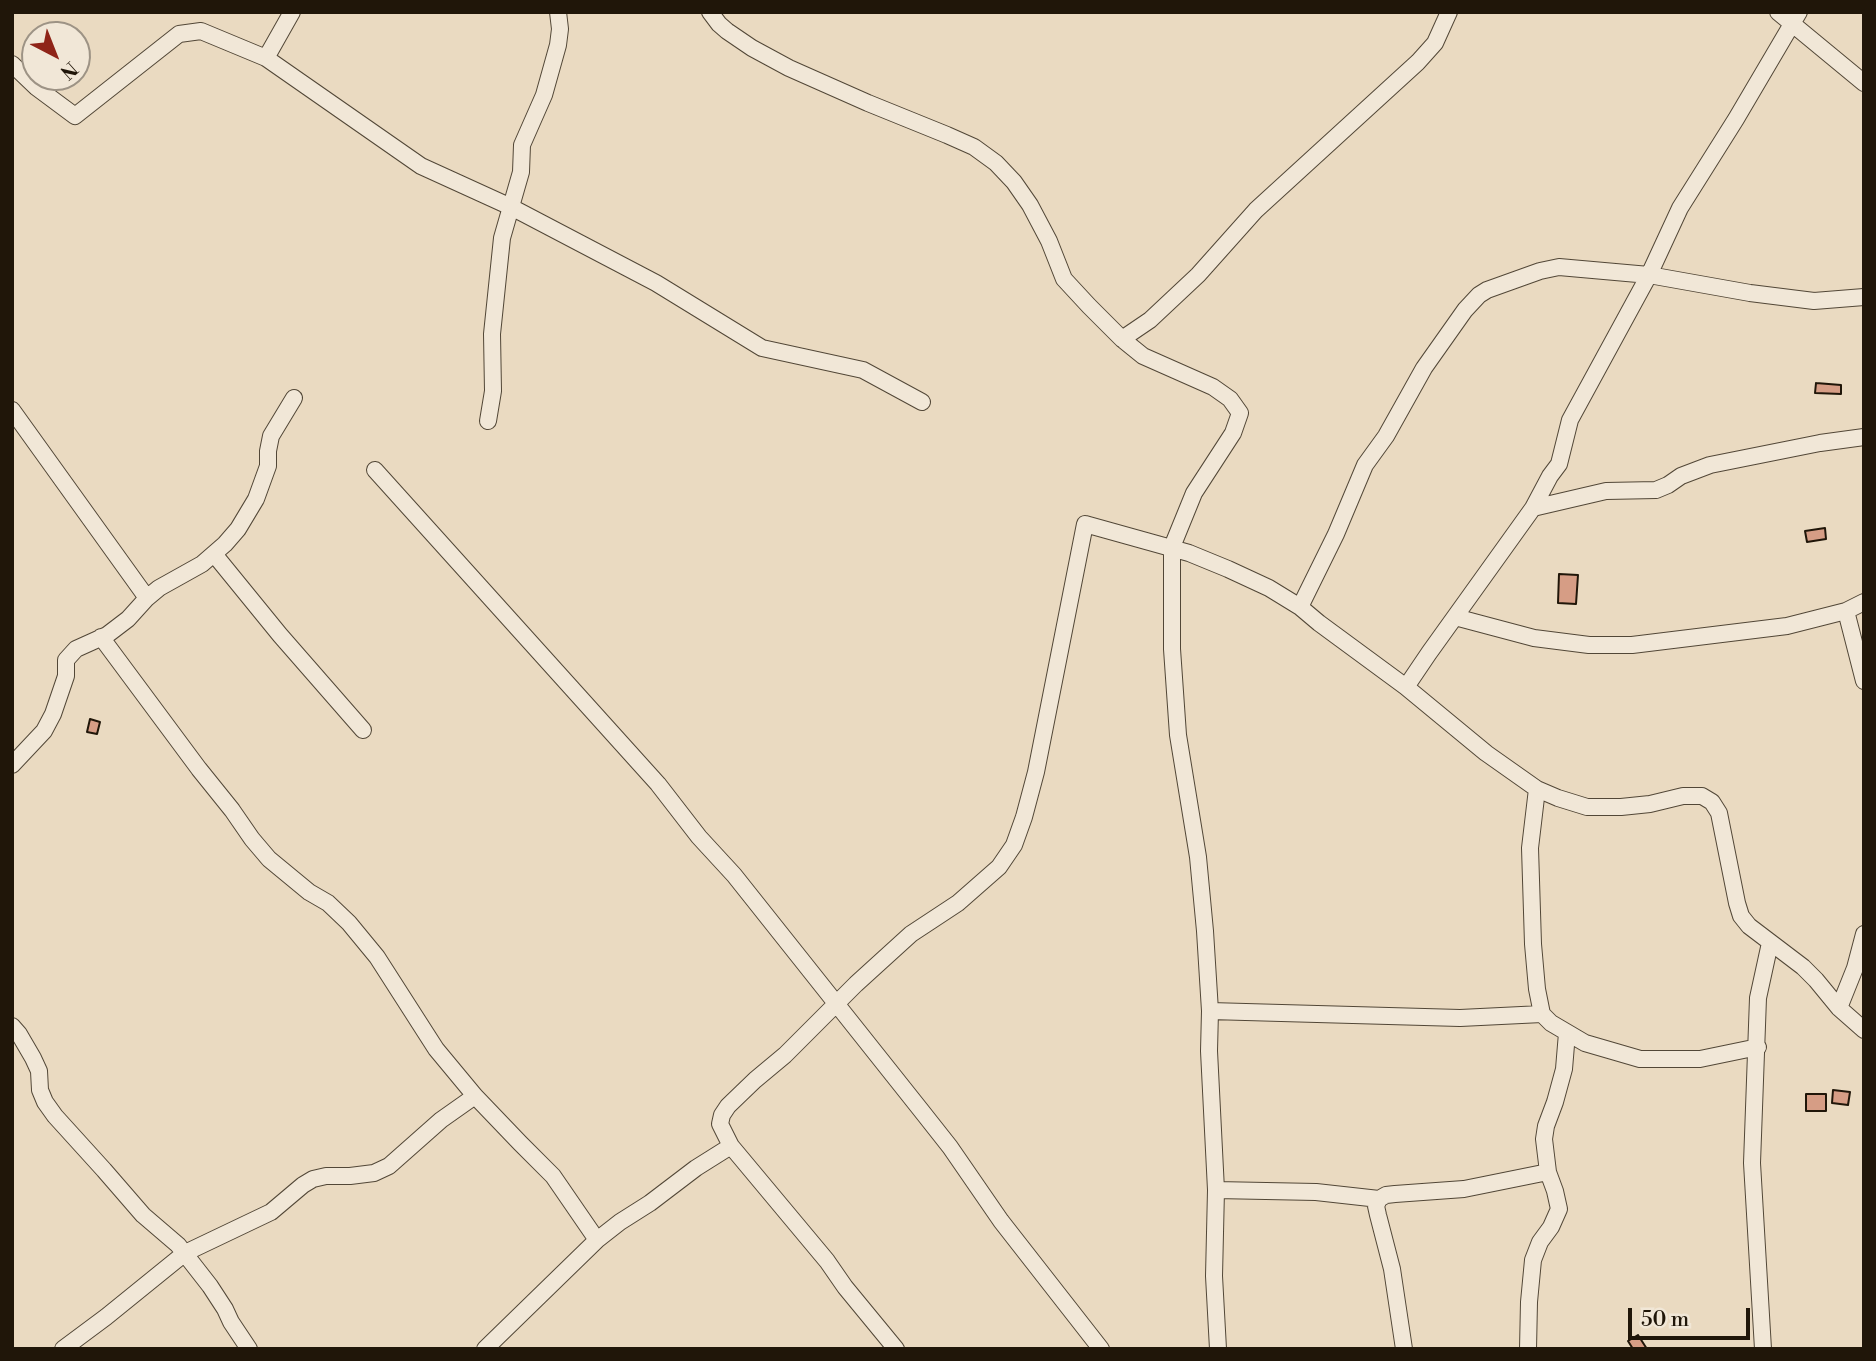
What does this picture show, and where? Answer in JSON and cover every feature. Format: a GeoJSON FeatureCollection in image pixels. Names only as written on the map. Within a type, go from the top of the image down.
{"type":"FeatureCollection","features":[{"type":"Feature","properties":{"kind":"street"},"geometry":{"type":"LineString","coordinates":[[267,58],[292,12]]}},
{"type":"Feature","properties":{"kind":"street"},"geometry":{"type":"LineString","coordinates":[[488,421],[493,391],[492,334],[502,239],[521,172],[522,145],[544,94],[558,46],[558,12]]}},
{"type":"Feature","properties":{"kind":"street"},"geometry":{"type":"LineString","coordinates":[[710,12],[727,31],[789,68],[974,147],[996,163],[1030,205],[1049,241],[1063,279],[1122,339],[1143,356],[1213,387],[1230,399],[1240,413],[1233,433],[1194,493],[1172,547],[1172,649],[1178,735],[1198,856],[1210,1011],[1209,1051],[1216,1191],[1214,1276],[1218,1349]]}},
{"type":"Feature","properties":{"kind":"street"},"geometry":{"type":"LineString","coordinates":[[1122,339],[1150,320],[1198,275],[1256,210],[1418,62],[1434,43],[1449,12]]}},
{"type":"Feature","properties":{"kind":"street"},"geometry":{"type":"LineString","coordinates":[[1777,12],[1796,18],[1864,83]]}},
{"type":"Feature","properties":{"kind":"street"},"geometry":{"type":"LineString","coordinates":[[1406,687],[1533,509],[1559,464],[1570,420],[1649,275],[1680,208],[1796,18]]}},
{"type":"Feature","properties":{"kind":"street"},"geometry":{"type":"LineString","coordinates":[[12,64],[36,87],[75,116],[179,34],[201,31],[267,58],[421,166],[511,207],[656,283],[762,348],[863,370],[922,402]]}},
{"type":"Feature","properties":{"kind":"street"},"geometry":{"type":"LineString","coordinates":[[1300,607],[1366,465],[1386,436],[1424,368],[1465,310],[1487,290],[1559,267],[1649,275],[1814,301],[1864,297]]}},
{"type":"Feature","properties":{"kind":"street"},"geometry":{"type":"LineString","coordinates":[[12,765],[44,731],[66,676],[66,660],[76,649],[107,635],[128,619],[159,588],[202,564],[238,529],[256,499],[268,466],[271,436],[293,398]]}},
{"type":"Feature","properties":{"kind":"street"},"geometry":{"type":"LineString","coordinates":[[12,410],[147,598]]}},
{"type":"Feature","properties":{"kind":"street"},"geometry":{"type":"LineString","coordinates":[[1533,509],[1606,491],[1656,489],[1710,465],[1864,437]]}},
{"type":"Feature","properties":{"kind":"street"},"geometry":{"type":"LineString","coordinates":[[375,470],[659,785],[935,1128],[1001,1221],[1101,1349]]}},
{"type":"Feature","properties":{"kind":"street"},"geometry":{"type":"LineString","coordinates":[[896,1349],[731,1146],[720,1124],[722,1115],[755,1080],[785,1055],[911,934],[958,903],[999,867],[1014,845],[1036,772],[1085,524],[1172,547],[1238,573],[1300,607],[1536,789],[1587,807],[1650,804],[1683,796],[1702,796],[1712,802],[1719,813],[1741,916],[1749,926],[1803,967],[1839,1008],[1864,1030]]}},
{"type":"Feature","properties":{"kind":"street"},"geometry":{"type":"LineString","coordinates":[[214,554],[363,730]]}},
{"type":"Feature","properties":{"kind":"street"},"geometry":{"type":"LineString","coordinates":[[1455,617],[1534,638],[1589,645],[1632,645],[1787,626],[1846,611],[1864,602]]}},
{"type":"Feature","properties":{"kind":"street"},"geometry":{"type":"LineString","coordinates":[[1846,611],[1864,681]]}},
{"type":"Feature","properties":{"kind":"street"},"geometry":{"type":"LineString","coordinates":[[101,637],[252,839],[269,859],[309,892],[328,903],[349,923],[377,957],[436,1049],[475,1096],[554,1176],[597,1240]]}},
{"type":"Feature","properties":{"kind":"street"},"geometry":{"type":"LineString","coordinates":[[1536,789],[1531,848],[1536,989],[1542,1014],[1551,1023],[1585,1043],[1640,1059],[1700,1059],[1758,1047]]}},
{"type":"Feature","properties":{"kind":"street"},"geometry":{"type":"LineString","coordinates":[[1839,1008],[1855,968],[1864,934]]}},
{"type":"Feature","properties":{"kind":"street"},"geometry":{"type":"LineString","coordinates":[[1763,1349],[1752,1163],[1758,998],[1770,943]]}},
{"type":"Feature","properties":{"kind":"street"},"geometry":{"type":"LineString","coordinates":[[1210,1011],[1460,1018],[1542,1014]]}},
{"type":"Feature","properties":{"kind":"street"},"geometry":{"type":"LineString","coordinates":[[12,1026],[33,1058],[38,1071],[40,1090],[55,1116],[143,1215],[170,1237],[185,1254],[216,1296],[249,1349]]}},
{"type":"Feature","properties":{"kind":"street"},"geometry":{"type":"LineString","coordinates":[[1528,1349],[1533,1260],[1559,1209],[1548,1171],[1544,1139],[1564,1069],[1567,1033]]}},
{"type":"Feature","properties":{"kind":"street"},"geometry":{"type":"LineString","coordinates":[[63,1349],[185,1254],[271,1212],[313,1179],[374,1173],[389,1166],[441,1120],[475,1096]]}},
{"type":"Feature","properties":{"kind":"street"},"geometry":{"type":"LineString","coordinates":[[485,1349],[597,1240],[731,1146]]}},
{"type":"Feature","properties":{"kind":"street"},"geometry":{"type":"LineString","coordinates":[[1216,1191],[1316,1192],[1379,1199],[1395,1194],[1464,1189],[1548,1171]]}},
{"type":"Feature","properties":{"kind":"street"},"geometry":{"type":"LineString","coordinates":[[1379,1199],[1376,1206],[1392,1269],[1404,1349]]}},
{"type":"Feature","properties":{"kind":"building"},"geometry":{"type":"Polygon","coordinates":[[[1816,383],[1841,385],[1841,394],[1815,393],[1816,383]]]}},
{"type":"Feature","properties":{"kind":"building"},"geometry":{"type":"Polygon","coordinates":[[[1825,528],[1826,539],[1807,542],[1805,531],[1825,528]]]}},
{"type":"Feature","properties":{"kind":"building"},"geometry":{"type":"Polygon","coordinates":[[[1559,574],[1578,575],[1576,604],[1558,603],[1559,574]]]}},
{"type":"Feature","properties":{"kind":"building"},"geometry":{"type":"Polygon","coordinates":[[[90,719],[100,722],[97,734],[87,732],[90,719]]]}},
{"type":"Feature","properties":{"kind":"building"},"geometry":{"type":"Polygon","coordinates":[[[1833,1090],[1850,1092],[1848,1105],[1832,1103],[1833,1090]]]}},
{"type":"Feature","properties":{"kind":"building"},"geometry":{"type":"Polygon","coordinates":[[[1806,1094],[1826,1094],[1826,1111],[1806,1111],[1806,1094]]]}},
{"type":"Feature","properties":{"kind":"building"},"geometry":{"type":"Polygon","coordinates":[[[1638,1335],[1647,1349],[1633,1349],[1628,1341],[1638,1335]]]}}]}
